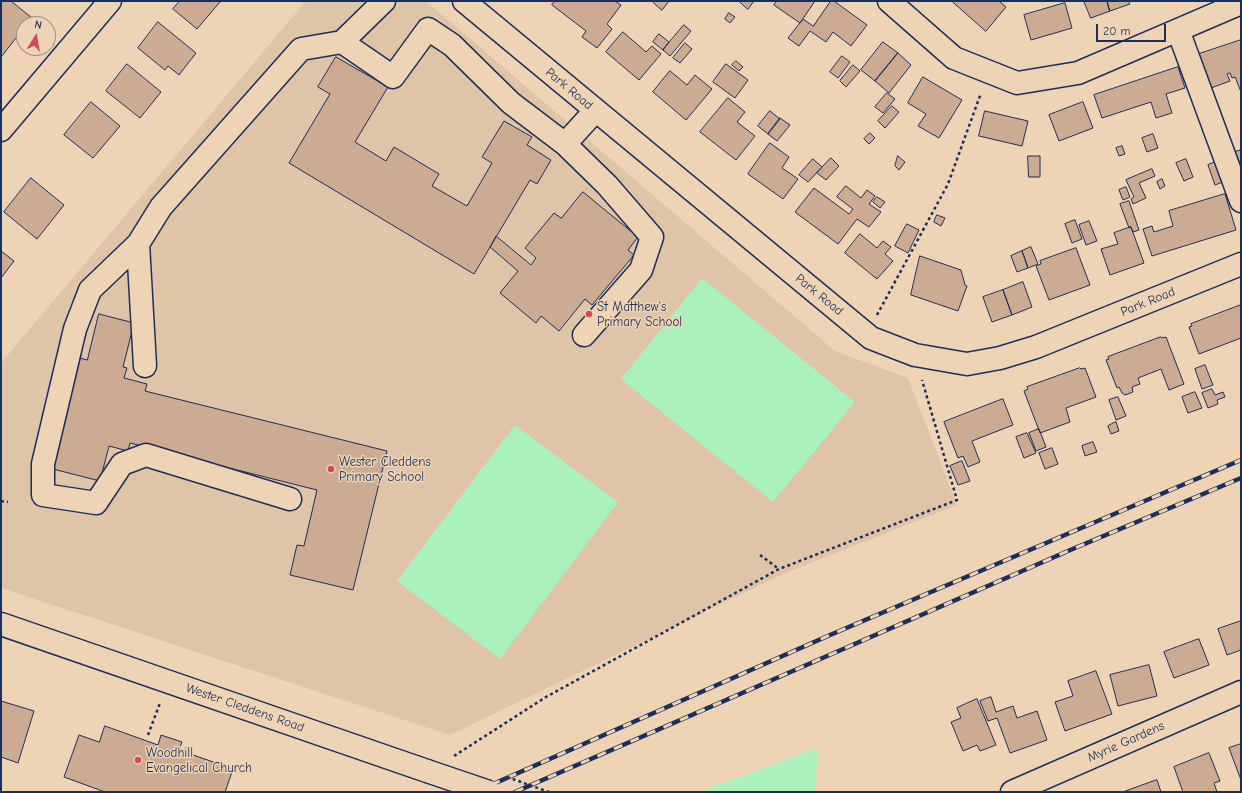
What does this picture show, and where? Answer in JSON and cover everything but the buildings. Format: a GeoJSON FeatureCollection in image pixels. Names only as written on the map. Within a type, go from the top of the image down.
{"type":"FeatureCollection","features":[{"type":"Feature","properties":{"kind":"street"},"geometry":{"type":"LineString","coordinates":[[1,130],[110,1]]}},
{"type":"Feature","properties":{"kind":"street"},"geometry":{"type":"LineString","coordinates":[[290,499],[146,455],[122,464],[96,503],[43,495],[43,464],[75,329],[90,290],[138,244],[161,207],[300,49],[342,42],[384,1]]}},
{"type":"Feature","properties":{"kind":"street","name":"Park Road"},"geometry":{"type":"LineString","coordinates":[[464,1],[867,335],[915,356],[967,364],[1000,358],[1036,347],[1241,264]]}},
{"type":"Feature","properties":{"kind":"street"},"geometry":{"type":"LineString","coordinates":[[889,1],[954,58],[1017,83],[1078,73],[1241,3]]}},
{"type":"Feature","properties":{"kind":"street"},"geometry":{"type":"LineString","coordinates":[[342,42],[393,77],[428,29],[452,45],[511,103],[565,144],[607,185],[652,237],[641,270],[584,335]]}},
{"type":"Feature","properties":{"kind":"street"},"geometry":{"type":"LineString","coordinates":[[1178,30],[1241,201]]}},
{"type":"Feature","properties":{"kind":"street"},"geometry":{"type":"LineString","coordinates":[[565,144],[595,110]]}},
{"type":"Feature","properties":{"kind":"street"},"geometry":{"type":"LineString","coordinates":[[138,244],[145,366]]}},
{"type":"Feature","properties":{"kind":"street","name":"Wester Cleddens Road"},"geometry":{"type":"LineString","coordinates":[[1,624],[489,792]]}},
{"type":"Feature","properties":{"kind":"street","name":"Myrie Gardens"},"geometry":{"type":"LineString","coordinates":[[1012,792],[1241,692]]}},
{"type":"Feature","properties":{"kind":"path"},"geometry":{"type":"LineString","coordinates":[[867,335],[948,184],[989,72]]}},
{"type":"Feature","properties":{"kind":"path"},"geometry":{"type":"LineString","coordinates":[[454,756],[546,697],[779,569],[957,500],[915,356]]}},
{"type":"Feature","properties":{"kind":"path"},"geometry":{"type":"LineString","coordinates":[[1,501],[8,502]]}},
{"type":"Feature","properties":{"kind":"path"},"geometry":{"type":"LineString","coordinates":[[760,555],[779,569]]}},
{"type":"Feature","properties":{"kind":"path"},"geometry":{"type":"LineString","coordinates":[[148,735],[168,682]]}},
{"type":"Feature","properties":{"kind":"path"},"geometry":{"type":"LineString","coordinates":[[506,777],[549,792]]}},
{"type":"Feature","properties":{"kind":"shaded area"},"geometry":{"type":"Polygon","coordinates":[[[306,1],[426,1],[835,351],[908,378],[957,505],[781,575],[450,735],[1,588],[1,363],[306,1]]]}},
{"type":"Feature","properties":{"kind":"green space"},"geometry":{"type":"Polygon","coordinates":[[[702,278],[855,402],[773,502],[621,379],[702,278]]]}},
{"type":"Feature","properties":{"kind":"green space"},"geometry":{"type":"Polygon","coordinates":[[[515,425],[618,502],[500,659],[397,581],[515,425]]]}},
{"type":"Feature","properties":{"kind":"green space"},"geometry":{"type":"Polygon","coordinates":[[[818,748],[815,792],[699,792],[818,748]]]}},
{"type":"Feature","properties":{"kind":"railway"},"geometry":{"type":"LineString","coordinates":[[475,792],[830,635],[1241,460]]}},
{"type":"Feature","properties":{"kind":"railway"},"geometry":{"type":"LineString","coordinates":[[515,792],[1075,548],[1241,478]]}},
{"type":"Feature","properties":{"kind":"place","name":"St Matthew's Primary School"},"geometry":{"type":"Point","coordinates":[589,314]}},
{"type":"Feature","properties":{"kind":"place","name":"Wester Cleddens Primary School"},"geometry":{"type":"Point","coordinates":[331,469]}},
{"type":"Feature","properties":{"kind":"place","name":"Woodhill Evangelical Church"},"geometry":{"type":"Point","coordinates":[138,760]}}]}
